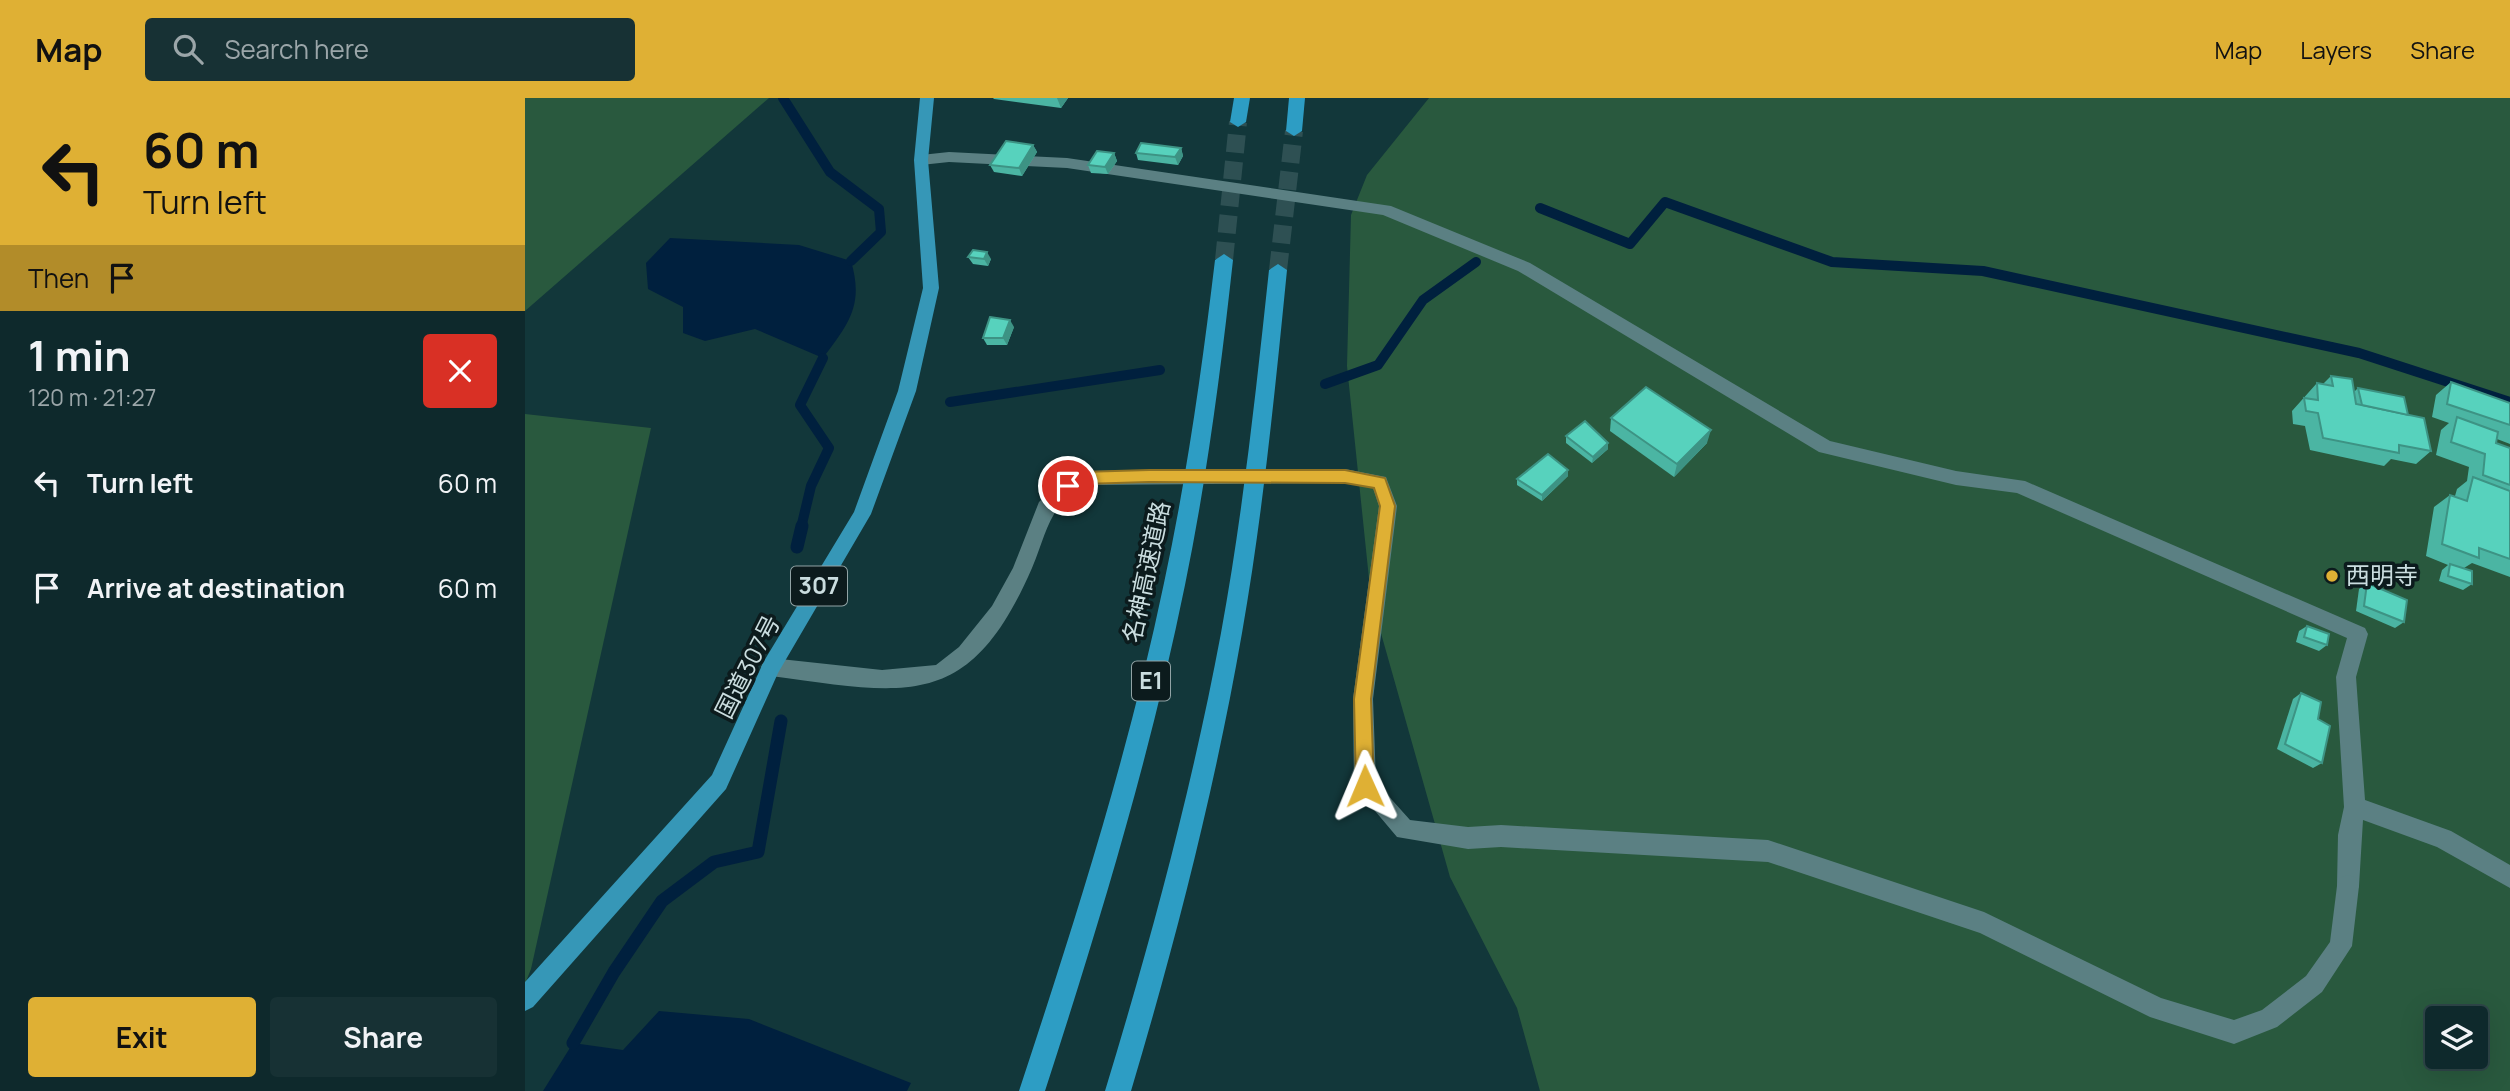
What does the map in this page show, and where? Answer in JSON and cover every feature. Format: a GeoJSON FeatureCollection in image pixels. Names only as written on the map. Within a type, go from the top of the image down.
{"type":"FeatureCollection","features":[{"type":"Feature","properties":{"kind":"highway","name":"国道307号"},"geometry":{"type":"LineString","coordinates":[[525,999],[719,782],[771,667],[862,514],[908,391],[932,288],[921,160],[927,98]]}},
{"type":"Feature","properties":{"kind":"highway"},"geometry":{"type":"LineString","coordinates":[[1238,122],[1242,98]]}},
{"type":"Feature","properties":{"kind":"highway"},"geometry":{"type":"LineString","coordinates":[[1294,131],[1297,98]]}},
{"type":"Feature","properties":{"kind":"highway","name":"名神高速道路"},"geometry":{"type":"LineString","coordinates":[[1032,1091],[1071,973],[1136,743],[1177,565],[1205,414],[1224,260]]}},
{"type":"Feature","properties":{"kind":"highway"},"geometry":{"type":"LineString","coordinates":[[1118,1091],[1150,986],[1208,750],[1243,567],[1263,416],[1278,270]]}},
{"type":"Feature","properties":{"kind":"street"},"geometry":{"type":"LineString","coordinates":[[771,667],[895,680],[940,672],[976,646],[1022,569],[1041,514],[1055,493],[1081,478],[1345,477],[1380,482],[1388,506],[1363,699],[1365,786],[1405,830],[1468,838],[1501,836],[1768,851],[1984,923],[2158,1009],[2234,1032],[2269,1019],[2314,984],[2341,946],[2348,886],[2349,835],[2355,807],[2346,677],[2358,634],[2019,486],[1956,478],[1825,447],[1588,308],[1524,267],[1386,210],[1067,163],[949,157],[921,160]]}},
{"type":"Feature","properties":{"kind":"street"},"geometry":{"type":"LineString","coordinates":[[2355,807],[2443,839],[2510,877]]}},
{"type":"Feature","properties":{"kind":"green space"},"geometry":{"type":"Polygon","coordinates":[[[525,98],[769,98],[525,311],[525,98]]]}},
{"type":"Feature","properties":{"kind":"green space"},"geometry":{"type":"Polygon","coordinates":[[[1429,98],[2510,98],[2510,1091],[1540,1091],[1517,1008],[1450,877],[1371,598],[1347,366],[1351,215],[1367,175],[1429,98]]]}},
{"type":"Feature","properties":{"kind":"green space"},"geometry":{"type":"Polygon","coordinates":[[[525,414],[651,428],[531,969],[525,984],[525,414]]]}},
{"type":"Feature","properties":{"kind":"water"},"geometry":{"type":"Polygon","coordinates":[[[670,238],[799,245],[851,261],[856,290],[852,313],[823,358],[755,329],[705,341],[683,333],[683,307],[648,289],[646,263],[670,238]]]}},
{"type":"Feature","properties":{"kind":"water"},"geometry":{"type":"Polygon","coordinates":[[[659,1011],[749,1019],[911,1083],[907,1091],[543,1091],[573,1043],[623,1050],[659,1011]]]}},
{"type":"Feature","properties":{"kind":"building"},"geometry":{"type":"Polygon","coordinates":[[[1006,141],[1033,145],[1019,168],[990,165],[1006,141]]]}},
{"type":"Feature","properties":{"kind":"building"},"geometry":{"type":"Polygon","coordinates":[[[1141,143],[1181,148],[1175,157],[1136,153],[1141,143]]]}},
{"type":"Feature","properties":{"kind":"building"},"geometry":{"type":"Polygon","coordinates":[[[1097,151],[1114,153],[1105,167],[1088,165],[1097,151]]]}},
{"type":"Feature","properties":{"kind":"building"},"geometry":{"type":"Polygon","coordinates":[[[973,250],[987,252],[984,259],[968,257],[973,250]]]}},
{"type":"Feature","properties":{"kind":"building"},"geometry":{"type":"Polygon","coordinates":[[[990,317],[1010,320],[1003,338],[983,338],[990,317]]]}},
{"type":"Feature","properties":{"kind":"building"},"geometry":{"type":"Polygon","coordinates":[[[2331,376],[2352,379],[2356,404],[2424,418],[2431,451],[2399,445],[2399,453],[2323,438],[2318,413],[2306,411],[2304,398],[2318,400],[2317,383],[2333,386],[2331,376]]]}},
{"type":"Feature","properties":{"kind":"building"},"geometry":{"type":"Polygon","coordinates":[[[2451,382],[2510,403],[2510,425],[2447,404],[2451,382]]]}},
{"type":"Feature","properties":{"kind":"building"},"geometry":{"type":"Polygon","coordinates":[[[1646,387],[1711,430],[1677,464],[1611,418],[1646,387]]]}},
{"type":"Feature","properties":{"kind":"building"},"geometry":{"type":"Polygon","coordinates":[[[2358,388],[2404,397],[2408,415],[2362,405],[2358,388]]]}},
{"type":"Feature","properties":{"kind":"building"},"geometry":{"type":"Polygon","coordinates":[[[2457,417],[2498,432],[2496,443],[2510,448],[2510,485],[2483,475],[2485,454],[2451,442],[2457,417]]]}},
{"type":"Feature","properties":{"kind":"building"},"geometry":{"type":"Polygon","coordinates":[[[1585,421],[1608,443],[1593,457],[1566,436],[1585,421]]]}},
{"type":"Feature","properties":{"kind":"building"},"geometry":{"type":"Polygon","coordinates":[[[1548,454],[1568,470],[1542,495],[1517,479],[1548,454]]]}},
{"type":"Feature","properties":{"kind":"building"},"geometry":{"type":"Polygon","coordinates":[[[2473,477],[2510,491],[2510,559],[2479,548],[2479,558],[2442,544],[2450,495],[2467,501],[2473,477]]]}},
{"type":"Feature","properties":{"kind":"building"},"geometry":{"type":"Polygon","coordinates":[[[2450,564],[2472,571],[2472,584],[2448,576],[2450,564]]]}},
{"type":"Feature","properties":{"kind":"building"},"geometry":{"type":"Polygon","coordinates":[[[2367,583],[2407,600],[2404,622],[2364,606],[2367,583]]]}},
{"type":"Feature","properties":{"kind":"building"},"geometry":{"type":"Polygon","coordinates":[[[2307,626],[2329,634],[2327,645],[2304,637],[2307,626]]]}},
{"type":"Feature","properties":{"kind":"building"},"geometry":{"type":"Polygon","coordinates":[[[2301,693],[2321,702],[2318,719],[2330,726],[2322,763],[2285,744],[2301,693]]]}},
{"type":"Feature","properties":{"kind":"waterway"},"geometry":{"type":"LineString","coordinates":[[783,98],[830,172],[879,209],[881,232],[851,261]]}},
{"type":"Feature","properties":{"kind":"waterway"},"geometry":{"type":"LineString","coordinates":[[1540,208],[1630,244],[1665,202],[1832,262],[1983,271],[2359,353],[2510,402]]}},
{"type":"Feature","properties":{"kind":"waterway"},"geometry":{"type":"LineString","coordinates":[[1325,384],[1378,365],[1423,300],[1476,262]]}},
{"type":"Feature","properties":{"kind":"waterway"},"geometry":{"type":"LineString","coordinates":[[801,528],[811,486],[829,448],[800,405],[823,358]]}},
{"type":"Feature","properties":{"kind":"waterway"},"geometry":{"type":"LineString","coordinates":[[950,402],[1160,370]]}},
{"type":"Feature","properties":{"kind":"waterway"},"geometry":{"type":"LineString","coordinates":[[797,547],[802,526]]}},
{"type":"Feature","properties":{"kind":"waterway"},"geometry":{"type":"LineString","coordinates":[[573,1043],[614,972],[662,901],[714,862],[758,852],[781,721]]}},
{"type":"Feature","properties":{"kind":"tunnel"},"geometry":{"type":"LineString","coordinates":[[1224,260],[1238,122]]}},
{"type":"Feature","properties":{"kind":"tunnel"},"geometry":{"type":"LineString","coordinates":[[1278,270],[1294,131]]}},
{"type":"Feature","properties":{"kind":"place","name":"西明寺"},"geometry":{"type":"Point","coordinates":[2332,576]}},
{"type":"Feature","properties":{"kind":"route"},"geometry":{"type":"LineString","coordinates":[[1068,486],[1081,478],[1149,476],[1345,477],[1380,482],[1388,506],[1377,571],[1363,699],[1365,786]]}}]}
